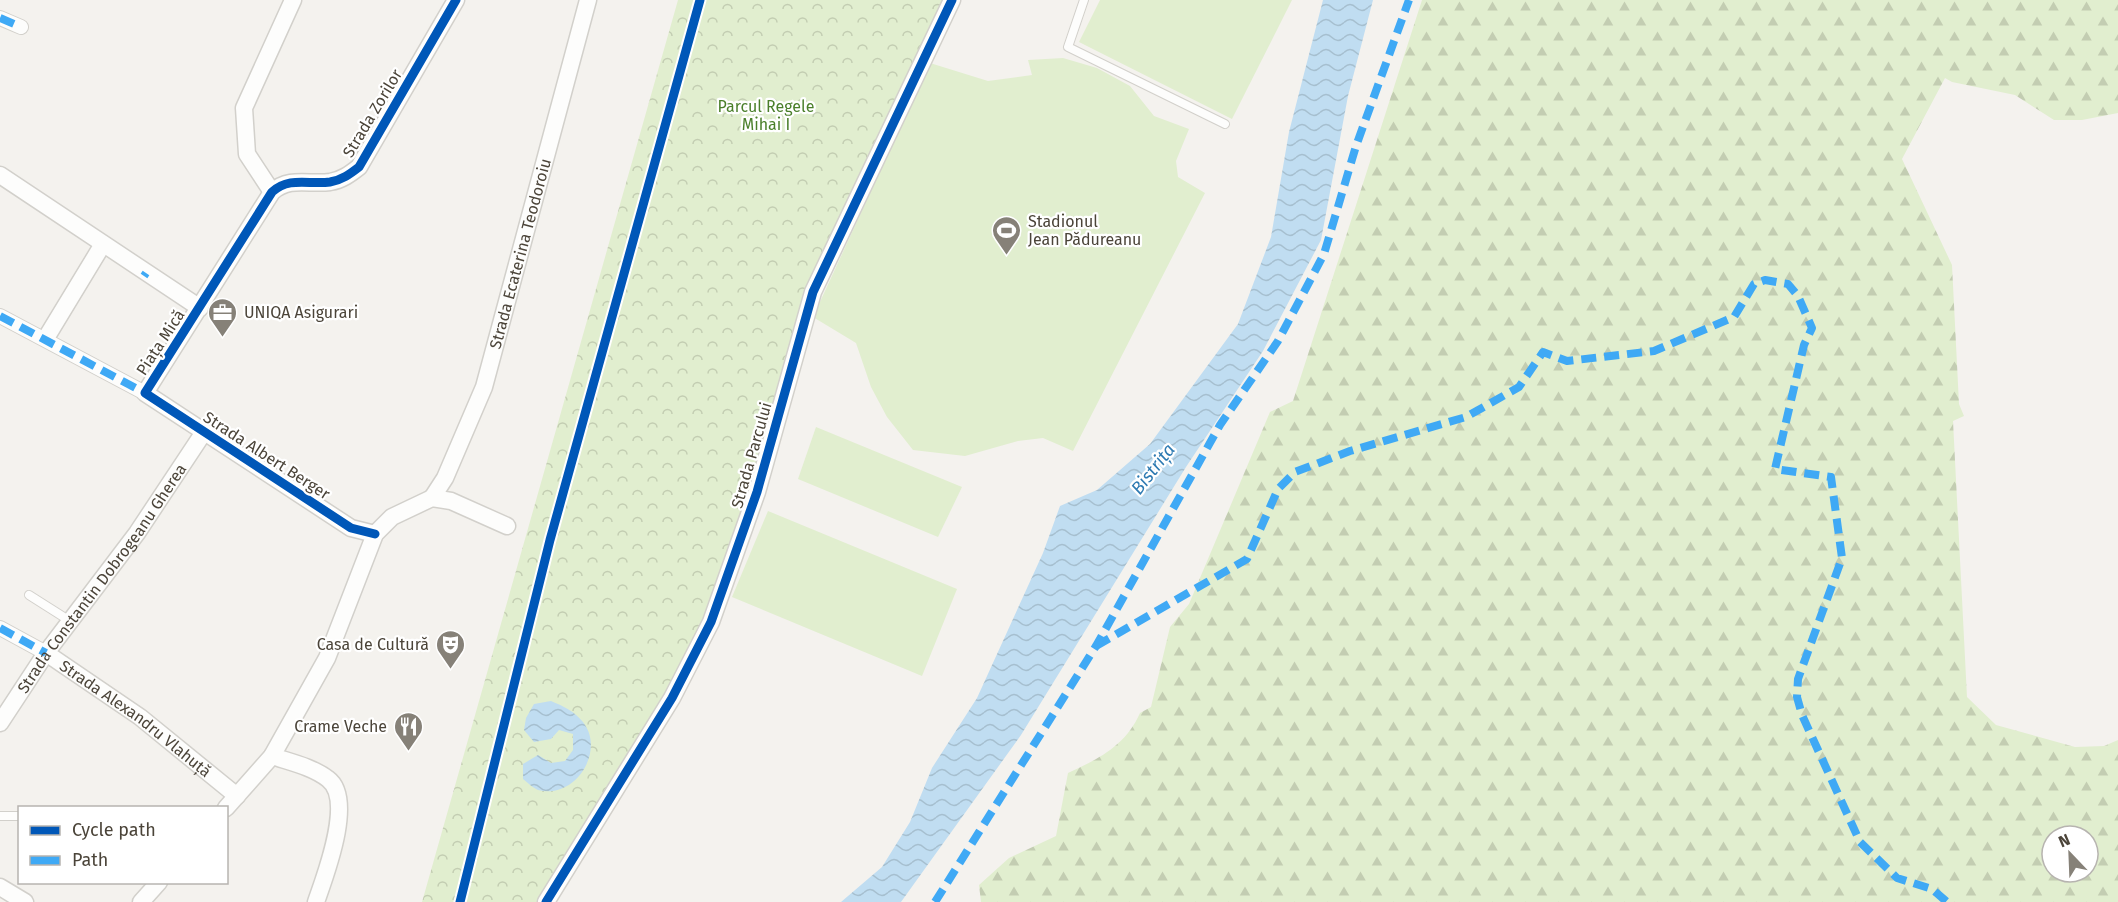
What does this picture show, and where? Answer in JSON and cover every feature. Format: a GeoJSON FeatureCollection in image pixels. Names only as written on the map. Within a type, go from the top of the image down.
{"type":"FeatureCollection","features":[{"type":"Feature","properties":{"kind":"street"},"geometry":{"type":"LineString","coordinates":[[200,308],[272,192],[247,154],[244,108],[293,0]]}},
{"type":"Feature","properties":{"kind":"street","name":"Strada Zorilor"},"geometry":{"type":"LineString","coordinates":[[272,192],[292,181],[329,182],[344,178],[359,167],[456,0]]}},
{"type":"Feature","properties":{"kind":"street","name":"Strada Ecaterina Teodoroiu"},"geometry":{"type":"LineString","coordinates":[[432,498],[445,478],[484,387],[588,0]]}},
{"type":"Feature","properties":{"kind":"street","name":"Strada Parcului"},"geometry":{"type":"LineString","coordinates":[[546,902],[672,698],[711,622],[724,591],[757,492],[813,292],[952,0]]}},
{"type":"Feature","properties":{"kind":"street"},"geometry":{"type":"LineString","coordinates":[[0,18],[21,27]]}},
{"type":"Feature","properties":{"kind":"street","name":"Piața Mică"},"geometry":{"type":"LineString","coordinates":[[0,175],[145,274],[200,308],[145,393]]}},
{"type":"Feature","properties":{"kind":"street"},"geometry":{"type":"LineString","coordinates":[[46,338],[103,244]]}},
{"type":"Feature","properties":{"kind":"street","name":"Strada Albert Berger"},"geometry":{"type":"LineString","coordinates":[[0,316],[46,338],[145,393],[351,528],[375,534]]}},
{"type":"Feature","properties":{"kind":"street","name":"Strada Constantin Dobrogeanu Gherea"},"geometry":{"type":"LineString","coordinates":[[0,723],[46,653],[137,533],[204,432]]}},
{"type":"Feature","properties":{"kind":"street"},"geometry":{"type":"LineString","coordinates":[[232,802],[272,756],[327,658],[375,534],[392,517],[432,498],[451,501],[507,526]]}},
{"type":"Feature","properties":{"kind":"street","name":"Strada Alexandru Vlahuță"},"geometry":{"type":"LineString","coordinates":[[0,628],[46,653],[140,717],[232,802]]}},
{"type":"Feature","properties":{"kind":"street"},"geometry":{"type":"LineString","coordinates":[[272,756],[329,779],[337,790],[339,818],[316,902]]}},
{"type":"Feature","properties":{"kind":"street"},"geometry":{"type":"LineString","coordinates":[[141,902],[157,884]]}},
{"type":"Feature","properties":{"kind":"street"},"geometry":{"type":"LineString","coordinates":[[0,887],[25,902]]}},
{"type":"Feature","properties":{"kind":"lane"},"geometry":{"type":"LineString","coordinates":[[1084,0],[1068,47],[1225,124]]}},
{"type":"Feature","properties":{"kind":"lane"},"geometry":{"type":"LineString","coordinates":[[29,595],[70,621]]}},
{"type":"Feature","properties":{"kind":"lane"},"geometry":{"type":"LineString","coordinates":[[0,816],[18,816]]}},
{"type":"Feature","properties":{"kind":"green space","name":"Parcul Regele Mihai I"},"geometry":{"type":"Polygon","coordinates":[[[678,0],[946,0],[813,292],[711,622],[538,902],[422,902],[678,0]]]}},
{"type":"Feature","properties":{"kind":"green space"},"geometry":{"type":"Polygon","coordinates":[[[1100,0],[1292,0],[1232,119],[1079,42],[1100,0]]]}},
{"type":"Feature","properties":{"kind":"green space"},"geometry":{"type":"Polygon","coordinates":[[[1422,0],[2118,0],[2118,113],[2082,120],[2054,120],[2015,95],[1952,82],[1945,78],[1902,159],[1952,265],[1959,404],[1964,416],[1953,421],[1967,697],[1996,725],[2075,747],[2104,746],[2118,740],[2118,902],[981,902],[979,885],[1009,858],[1056,836],[1068,773],[1110,750],[1127,734],[1140,713],[1151,707],[1170,627],[1189,604],[1270,412],[1293,401],[1422,0]]]}},
{"type":"Feature","properties":{"kind":"green space","name":"Stadionul Jean Pădureanu"},"geometry":{"type":"Polygon","coordinates":[[[1063,58],[1097,68],[1130,86],[1154,116],[1189,129],[1176,161],[1178,177],[1205,193],[1073,451],[1043,438],[1018,441],[965,456],[913,450],[887,417],[871,387],[856,343],[813,317],[930,63],[988,81],[1032,75],[1028,60],[1063,58]]]}},
{"type":"Feature","properties":{"kind":"green space"},"geometry":{"type":"Polygon","coordinates":[[[816,427],[962,487],[938,537],[798,479],[816,427]]]}},
{"type":"Feature","properties":{"kind":"green space"},"geometry":{"type":"Polygon","coordinates":[[[768,511],[957,589],[922,676],[732,597],[768,511]]]}},
{"type":"Feature","properties":{"kind":"water","name":"Bistrița"},"geometry":{"type":"Polygon","coordinates":[[[1323,0],[1373,0],[1348,96],[1321,240],[1263,351],[1186,467],[1021,735],[901,902],[841,902],[882,867],[910,822],[932,768],[977,698],[1043,553],[1060,506],[1097,490],[1150,444],[1238,324],[1271,237],[1289,132],[1323,0]]]}},
{"type":"Feature","properties":{"kind":"water"},"geometry":{"type":"Polygon","coordinates":[[[551,701],[580,718],[589,734],[591,746],[589,759],[575,781],[564,788],[552,791],[538,790],[523,779],[523,764],[538,755],[551,763],[565,761],[573,750],[573,734],[559,730],[551,739],[534,742],[524,730],[526,718],[534,704],[551,701]]]}},
{"type":"Feature","properties":{"kind":"marked path"},"geometry":{"type":"LineString","coordinates":[[935,902],[1096,646],[1220,425],[1278,341],[1324,254],[1356,146],[1409,0]]}},
{"type":"Feature","properties":{"kind":"marked path"},"geometry":{"type":"LineString","coordinates":[[0,18],[21,27]]}},
{"type":"Feature","properties":{"kind":"marked path"},"geometry":{"type":"LineString","coordinates":[[1096,646],[1247,559],[1278,489],[1295,472],[1350,451],[1466,417],[1519,387],[1543,352],[1567,361],[1654,351],[1734,317],[1754,284],[1765,280],[1788,284],[1798,296],[1812,328],[1804,345],[1775,469],[1831,477],[1842,558],[1798,679],[1797,697],[1802,715],[1860,842],[1897,878],[1932,889],[1947,902]]}},
{"type":"Feature","properties":{"kind":"marked path"},"geometry":{"type":"LineString","coordinates":[[0,316],[145,393]]}},
{"type":"Feature","properties":{"kind":"marked path"},"geometry":{"type":"LineString","coordinates":[[0,628],[46,653]]}},
{"type":"Feature","properties":{"kind":"cycle path"},"geometry":{"type":"LineString","coordinates":[[375,534],[351,528],[145,393],[272,192],[286,184],[334,181],[359,167],[456,0]]}},
{"type":"Feature","properties":{"kind":"cycle path"},"geometry":{"type":"LineString","coordinates":[[460,902],[550,540],[700,0]]}},
{"type":"Feature","properties":{"kind":"cycle path"},"geometry":{"type":"LineString","coordinates":[[546,902],[672,698],[711,622],[757,492],[813,292],[952,0]]}},
{"type":"Feature","properties":{"kind":"place","name":"Stadionul Jean Pădureanu"},"geometry":{"type":"Point","coordinates":[1007,256]}},
{"type":"Feature","properties":{"kind":"place","name":"UNIQA Asigurari"},"geometry":{"type":"Point","coordinates":[223,338]}},
{"type":"Feature","properties":{"kind":"place","name":"Casa de Cultură"},"geometry":{"type":"Point","coordinates":[450,670]}},
{"type":"Feature","properties":{"kind":"place","name":"Crame Veche"},"geometry":{"type":"Point","coordinates":[408,752]}}]}
